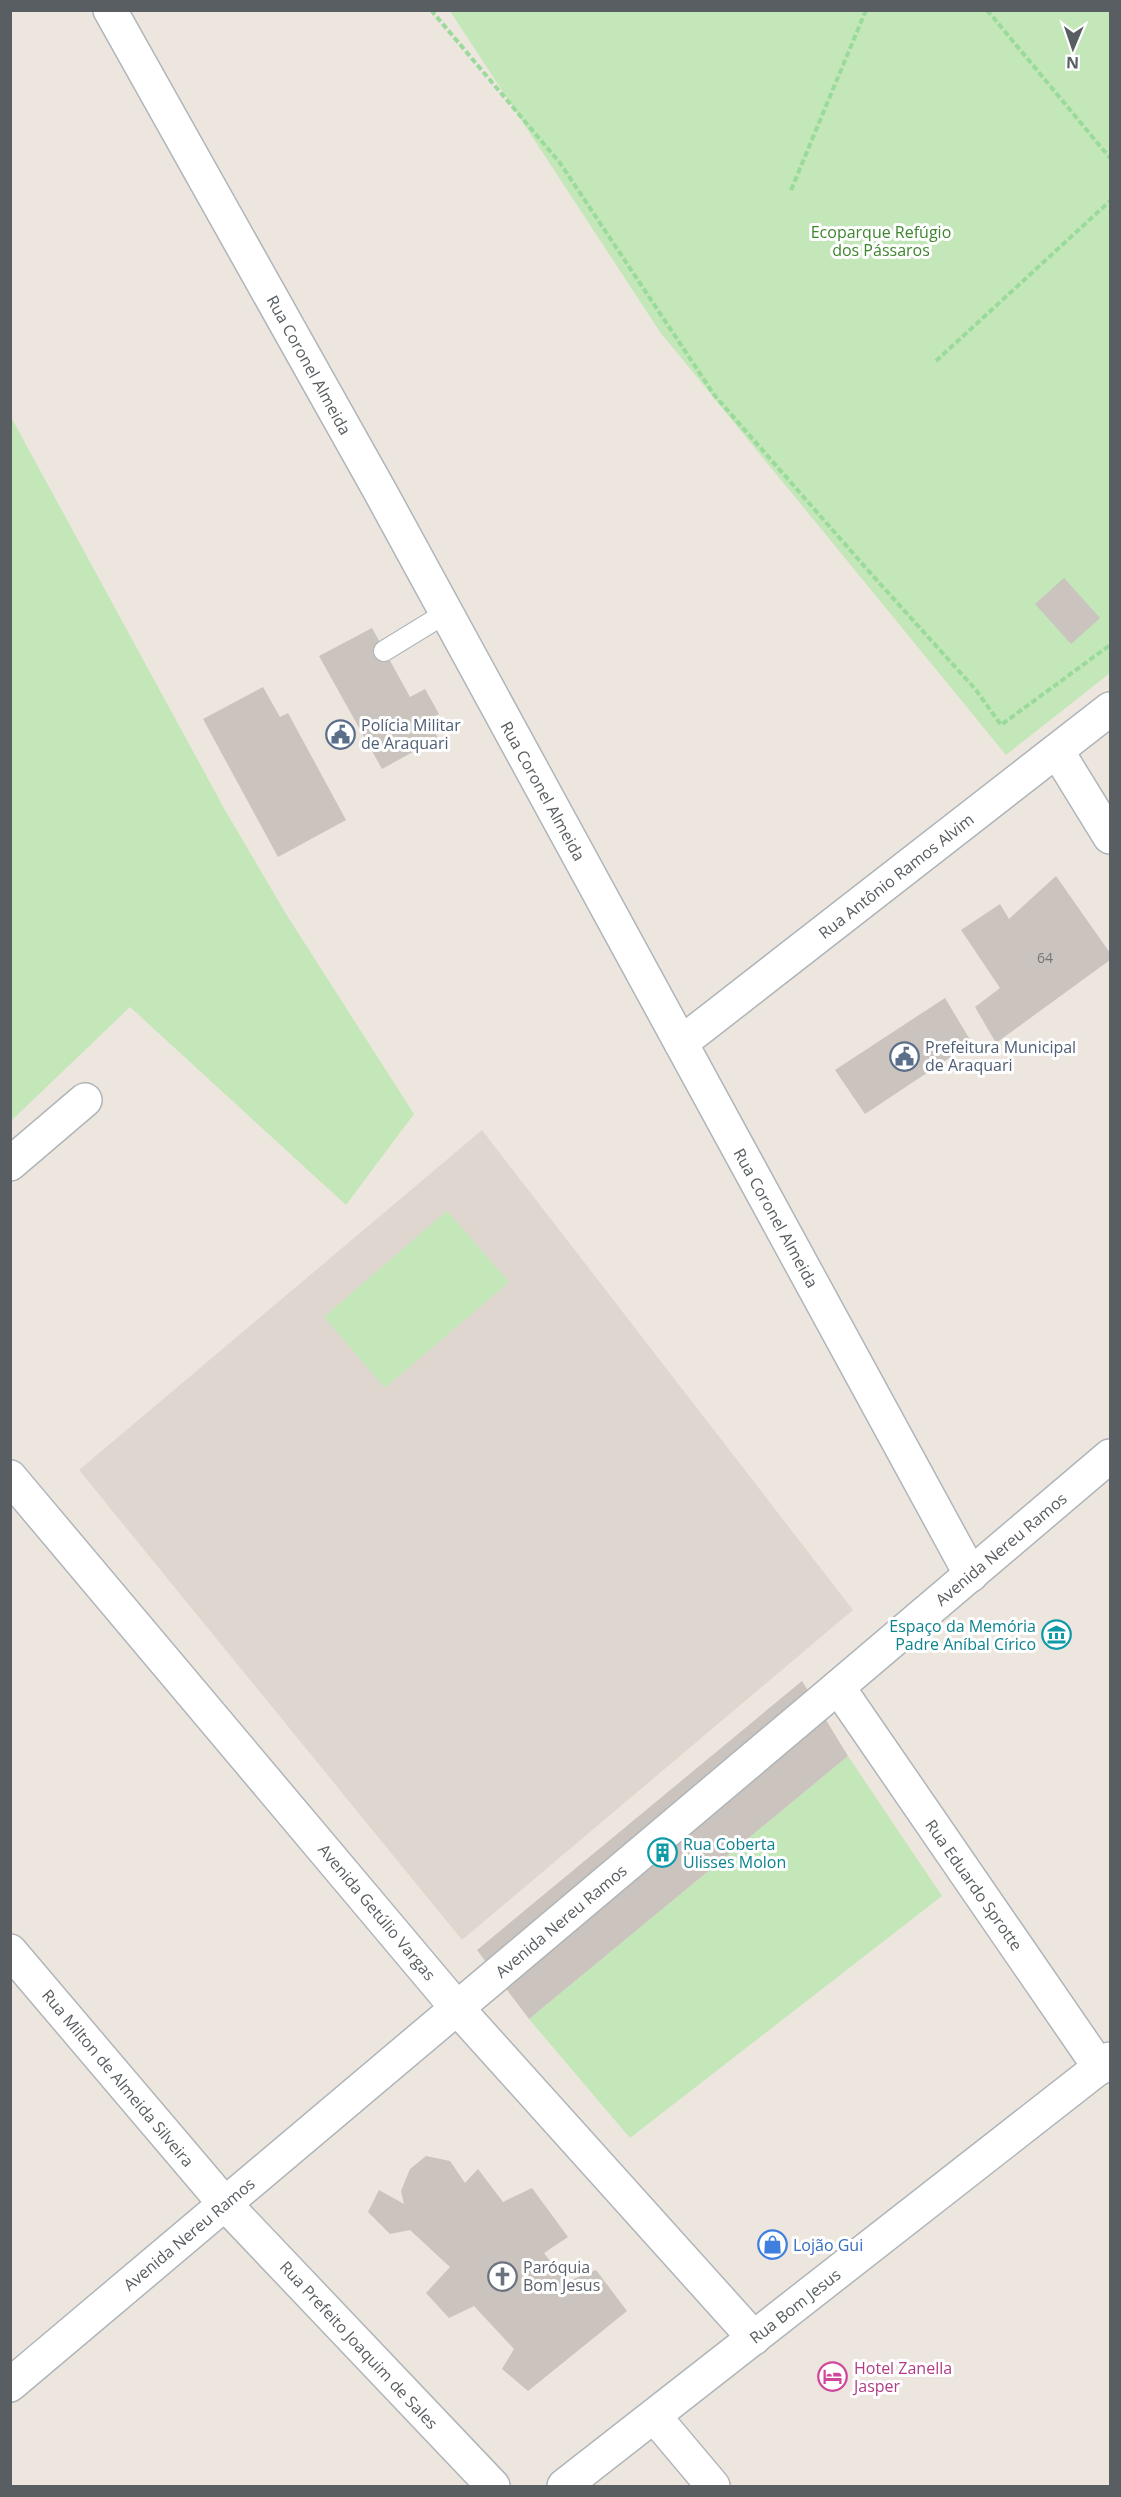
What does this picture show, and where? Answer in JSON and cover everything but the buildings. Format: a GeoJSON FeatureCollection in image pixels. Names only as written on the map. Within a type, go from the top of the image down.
{"type":"FeatureCollection","features":[{"type":"Feature","properties":{"kind":"main road","name":"Rua Coronel Almeida"},"geometry":{"type":"LineString","coordinates":[[110,10],[446,613],[970,1575]]}},
{"type":"Feature","properties":{"kind":"main road","name":"Rua Antônio Ramos Alvim"},"geometry":{"type":"LineString","coordinates":[[681,1043],[1110,709]]}},
{"type":"Feature","properties":{"kind":"main road"},"geometry":{"type":"LineString","coordinates":[[1057,751],[1110,837]]}},
{"type":"Feature","properties":{"kind":"main road"},"geometry":{"type":"LineString","coordinates":[[10,1164],[85,1100]]}},
{"type":"Feature","properties":{"kind":"main road","name":"Avenida Nereu Ramos"},"geometry":{"type":"LineString","coordinates":[[10,2385],[1110,1456]]}},
{"type":"Feature","properties":{"kind":"main road","name":"Avenida Getúlio Vargas"},"geometry":{"type":"LineString","coordinates":[[10,1477],[457,2008],[754,2338]]}},
{"type":"Feature","properties":{"kind":"main road","name":"Rua Eduardo Sprotte"},"geometry":{"type":"LineString","coordinates":[[838,1687],[1107,2070]]}},
{"type":"Feature","properties":{"kind":"main road","name":"Rua Milton de Almeida Silveira"},"geometry":{"type":"LineString","coordinates":[[10,1952],[225,2204]]}},
{"type":"Feature","properties":{"kind":"main road","name":"Rua Bom Jesus"},"geometry":{"type":"LineString","coordinates":[[564,2487],[754,2338],[1107,2070]]}},
{"type":"Feature","properties":{"kind":"main road","name":"Rua Prefeito Joaquim de Sales"},"geometry":{"type":"LineString","coordinates":[[225,2204],[493,2487]]}},
{"type":"Feature","properties":{"kind":"main road"},"geometry":{"type":"LineString","coordinates":[[654,2416],[713,2487]]}},
{"type":"Feature","properties":{"kind":"lane"},"geometry":{"type":"LineString","coordinates":[[384,651],[446,613]]}},
{"type":"Feature","properties":{"kind":"path"},"geometry":{"type":"LineString","coordinates":[[431,10],[560,163],[715,396],[976,690],[1001,725],[1110,645]]}},
{"type":"Feature","properties":{"kind":"path"},"geometry":{"type":"LineString","coordinates":[[791,190],[866,10]]}},
{"type":"Feature","properties":{"kind":"path"},"geometry":{"type":"LineString","coordinates":[[987,10],[1110,158]]}},
{"type":"Feature","properties":{"kind":"path"},"geometry":{"type":"LineString","coordinates":[[936,361],[1110,201]]}},
{"type":"Feature","properties":{"kind":"shaded area"},"geometry":{"type":"Polygon","coordinates":[[[482,1130],[853,1610],[462,1940],[79,1470],[482,1130]]]}},
{"type":"Feature","properties":{"kind":"green space","name":"Ecoparque Refúgio dos Pássaros"},"geometry":{"type":"Polygon","coordinates":[[[450,11],[1110,11],[1110,673],[1006,755],[660,332],[450,11]]]}},
{"type":"Feature","properties":{"kind":"green space"},"geometry":{"type":"Polygon","coordinates":[[[11,417],[225,810],[286,914],[414,1114],[346,1205],[130,1007],[11,1121],[11,417]]]}},
{"type":"Feature","properties":{"kind":"green space"},"geometry":{"type":"Polygon","coordinates":[[[447,1211],[509,1282],[385,1388],[324,1317],[447,1211]]]}},
{"type":"Feature","properties":{"kind":"green space"},"geometry":{"type":"Polygon","coordinates":[[[848,1756],[942,1896],[630,2138],[529,2019],[848,1756]]]}},
{"type":"Feature","properties":{"kind":"place","name":"Polícia Militar de Araquari"},"geometry":{"type":"Point","coordinates":[340,734]}},
{"type":"Feature","properties":{"kind":"place","name":"Prefeitura Municipal de Araquari"},"geometry":{"type":"Point","coordinates":[904,1056]}},
{"type":"Feature","properties":{"kind":"place","name":"Espaço da Memória Padre Aníbal Círico"},"geometry":{"type":"Point","coordinates":[1057,1635]}},
{"type":"Feature","properties":{"kind":"place","name":"Rua Coberta Ulisses Molon"},"geometry":{"type":"Point","coordinates":[662,1853]}},
{"type":"Feature","properties":{"kind":"place","name":"Lojão Gui"},"geometry":{"type":"Point","coordinates":[772,2245]}},
{"type":"Feature","properties":{"kind":"place","name":"Paróquia Bom Jesus"},"geometry":{"type":"Point","coordinates":[502,2276]}},
{"type":"Feature","properties":{"kind":"place","name":"Hotel Zanella Jasper"},"geometry":{"type":"Point","coordinates":[833,2377]}}]}
